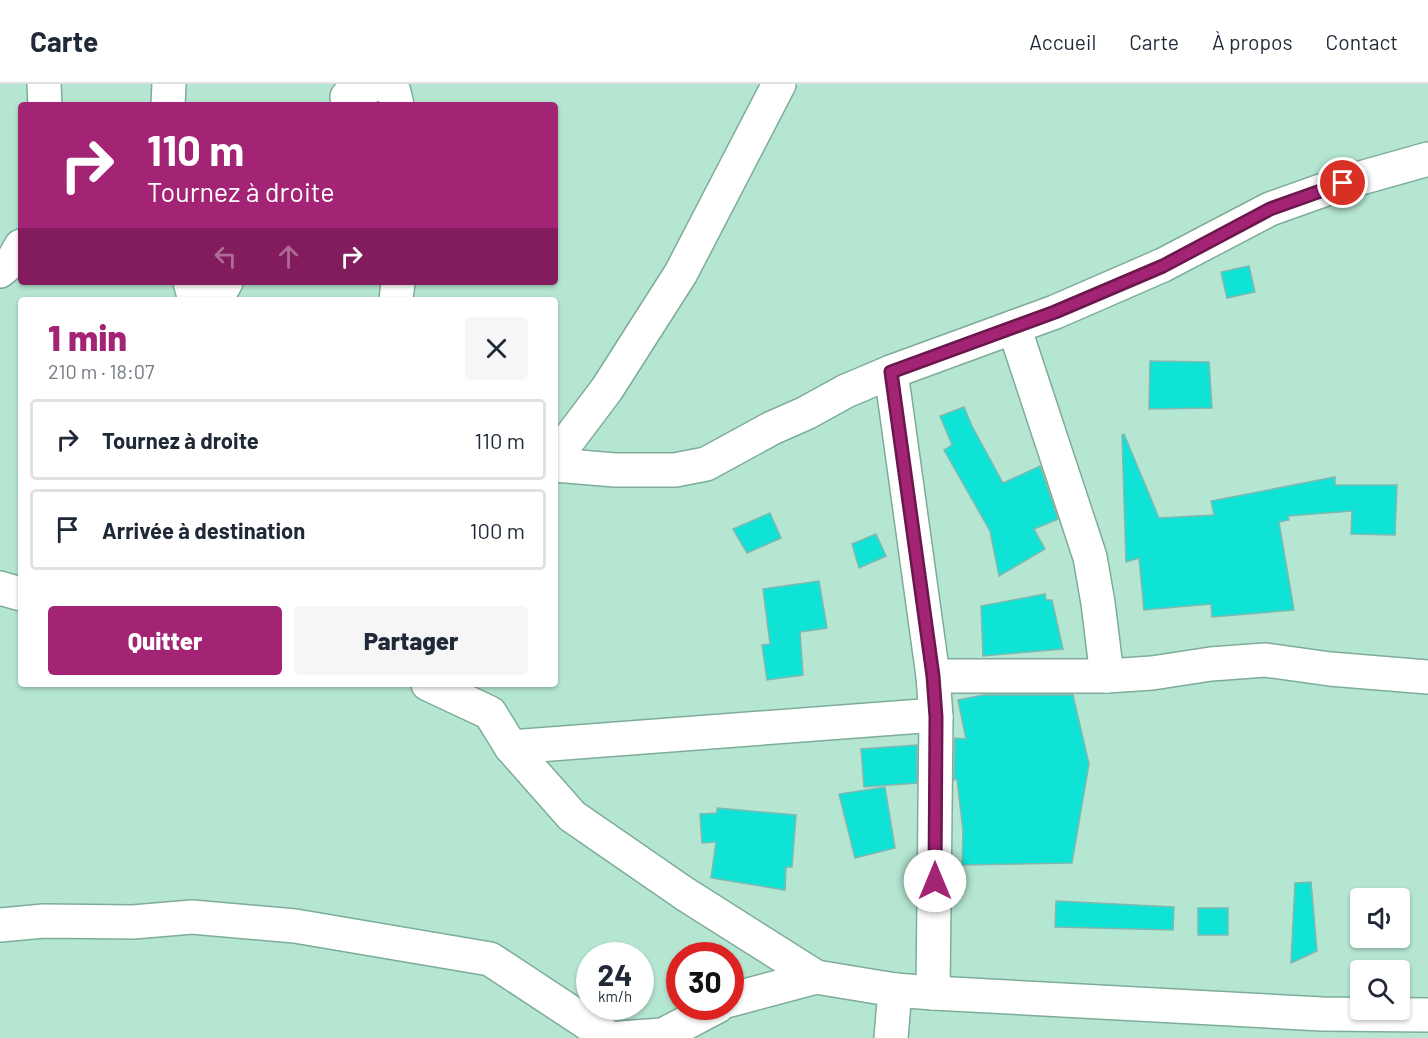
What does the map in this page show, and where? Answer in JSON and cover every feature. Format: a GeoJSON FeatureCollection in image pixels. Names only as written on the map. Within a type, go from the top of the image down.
{"type":"FeatureCollection","features":[{"type":"Feature","properties":{"kind":"street"},"geometry":{"type":"LineString","coordinates":[[44,84],[45,102]]}},
{"type":"Feature","properties":{"kind":"street"},"geometry":{"type":"LineString","coordinates":[[168,102],[169,84]]}},
{"type":"Feature","properties":{"kind":"street"},"geometry":{"type":"LineString","coordinates":[[383,84],[394,92],[396,102]]}},
{"type":"Feature","properties":{"kind":"street"},"geometry":{"type":"LineString","coordinates":[[558,454],[607,389],[681,273],[765,92]]}},
{"type":"Feature","properties":{"kind":"street"},"geometry":{"type":"LineString","coordinates":[[558,465],[615,470],[675,470],[706,464],[772,428],[846,392],[891,372],[1055,312],[1163,266],[1270,209],[1343,183],[1428,159]]}},
{"type":"Feature","properties":{"kind":"street"},"geometry":{"type":"LineString","coordinates":[[0,273],[18,251]]}},
{"type":"Feature","properties":{"kind":"street"},"geometry":{"type":"LineString","coordinates":[[0,273],[18,267]]}},
{"type":"Feature","properties":{"kind":"street"},"geometry":{"type":"LineString","coordinates":[[1014,327],[1090,557],[1107,676]]}},
{"type":"Feature","properties":{"kind":"street"},"geometry":{"type":"LineString","coordinates":[[891,372],[933,676],[936,717],[933,993]]}},
{"type":"Feature","properties":{"kind":"street"},"geometry":{"type":"LineString","coordinates":[[0,588],[18,593]]}},
{"type":"Feature","properties":{"kind":"street"},"geometry":{"type":"LineString","coordinates":[[933,676],[1107,676],[1265,660],[1330,669],[1428,677]]}},
{"type":"Feature","properties":{"kind":"street"},"geometry":{"type":"LineString","coordinates":[[434,687],[490,713],[512,747],[572,816],[685,894],[816,978]]}},
{"type":"Feature","properties":{"kind":"street"},"geometry":{"type":"LineString","coordinates":[[512,747],[876,719],[936,717]]}},
{"type":"Feature","properties":{"kind":"street"},"geometry":{"type":"LineString","coordinates":[[0,925],[44,921],[133,922],[203,917],[295,926],[490,959],[610,1038]]}},
{"type":"Feature","properties":{"kind":"street"},"geometry":{"type":"LineString","coordinates":[[744,996],[816,978],[895,990],[933,993],[1322,1014],[1428,1015]]}},
{"type":"Feature","properties":{"kind":"street"},"geometry":{"type":"LineString","coordinates":[[891,1038],[895,990]]}},
{"type":"Feature","properties":{"kind":"street"},"geometry":{"type":"LineString","coordinates":[[620,1038],[663,1035],[691,1020]]}},
{"type":"Feature","properties":{"kind":"building"},"geometry":{"type":"Polygon","coordinates":[[[1249,266],[1255,292],[1227,298],[1221,272],[1249,266]]]}},
{"type":"Feature","properties":{"kind":"building"},"geometry":{"type":"Polygon","coordinates":[[[1150,361],[1209,362],[1212,408],[1149,409],[1150,361]]]}},
{"type":"Feature","properties":{"kind":"building"},"geometry":{"type":"Polygon","coordinates":[[[964,407],[1003,483],[1040,466],[1058,519],[1034,529],[1045,549],[999,576],[990,531],[944,450],[952,445],[940,416],[964,407]]]}},
{"type":"Feature","properties":{"kind":"building"},"geometry":{"type":"Polygon","coordinates":[[[1124,434],[1159,518],[1214,515],[1211,501],[1335,477],[1335,485],[1397,485],[1395,535],[1351,534],[1352,511],[1288,516],[1289,520],[1279,522],[1294,610],[1212,617],[1211,604],[1144,610],[1139,558],[1126,562],[1122,435],[1124,434]]]}},
{"type":"Feature","properties":{"kind":"building"},"geometry":{"type":"Polygon","coordinates":[[[770,513],[781,538],[747,553],[733,529],[770,513]]]}},
{"type":"Feature","properties":{"kind":"building"},"geometry":{"type":"Polygon","coordinates":[[[876,534],[886,556],[859,568],[852,544],[876,534]]]}},
{"type":"Feature","properties":{"kind":"building"},"geometry":{"type":"Polygon","coordinates":[[[819,581],[827,628],[800,632],[803,675],[767,680],[762,645],[770,644],[763,589],[819,581]]]}},
{"type":"Feature","properties":{"kind":"building"},"geometry":{"type":"Polygon","coordinates":[[[1045,594],[1046,600],[1052,600],[1063,649],[983,656],[981,606],[1045,594]]]}},
{"type":"Feature","properties":{"kind":"building"},"geometry":{"type":"Polygon","coordinates":[[[983,695],[1073,695],[1089,764],[1072,863],[962,865],[963,831],[957,779],[954,780],[955,738],[966,739],[958,700],[983,695]]]}},
{"type":"Feature","properties":{"kind":"building"},"geometry":{"type":"Polygon","coordinates":[[[917,745],[917,783],[864,787],[861,749],[917,745]]]}},
{"type":"Feature","properties":{"kind":"building"},"geometry":{"type":"Polygon","coordinates":[[[885,787],[895,848],[855,858],[839,794],[885,787]]]}},
{"type":"Feature","properties":{"kind":"building"},"geometry":{"type":"Polygon","coordinates":[[[717,808],[796,815],[792,867],[786,867],[785,890],[711,878],[716,842],[702,843],[700,814],[717,813],[717,808]]]}},
{"type":"Feature","properties":{"kind":"building"},"geometry":{"type":"Polygon","coordinates":[[[1311,882],[1317,951],[1291,963],[1295,883],[1311,882]]]}},
{"type":"Feature","properties":{"kind":"building"},"geometry":{"type":"Polygon","coordinates":[[[1056,901],[1174,907],[1173,930],[1055,927],[1056,901]]]}},
{"type":"Feature","properties":{"kind":"building"},"geometry":{"type":"Polygon","coordinates":[[[1198,908],[1228,908],[1228,935],[1198,935],[1198,908]]]}},
{"type":"Feature","properties":{"kind":"route"},"geometry":{"type":"LineString","coordinates":[[935,881],[936,717],[933,676],[891,372],[1055,312],[1163,266],[1270,209],[1343,183]]}}]}
